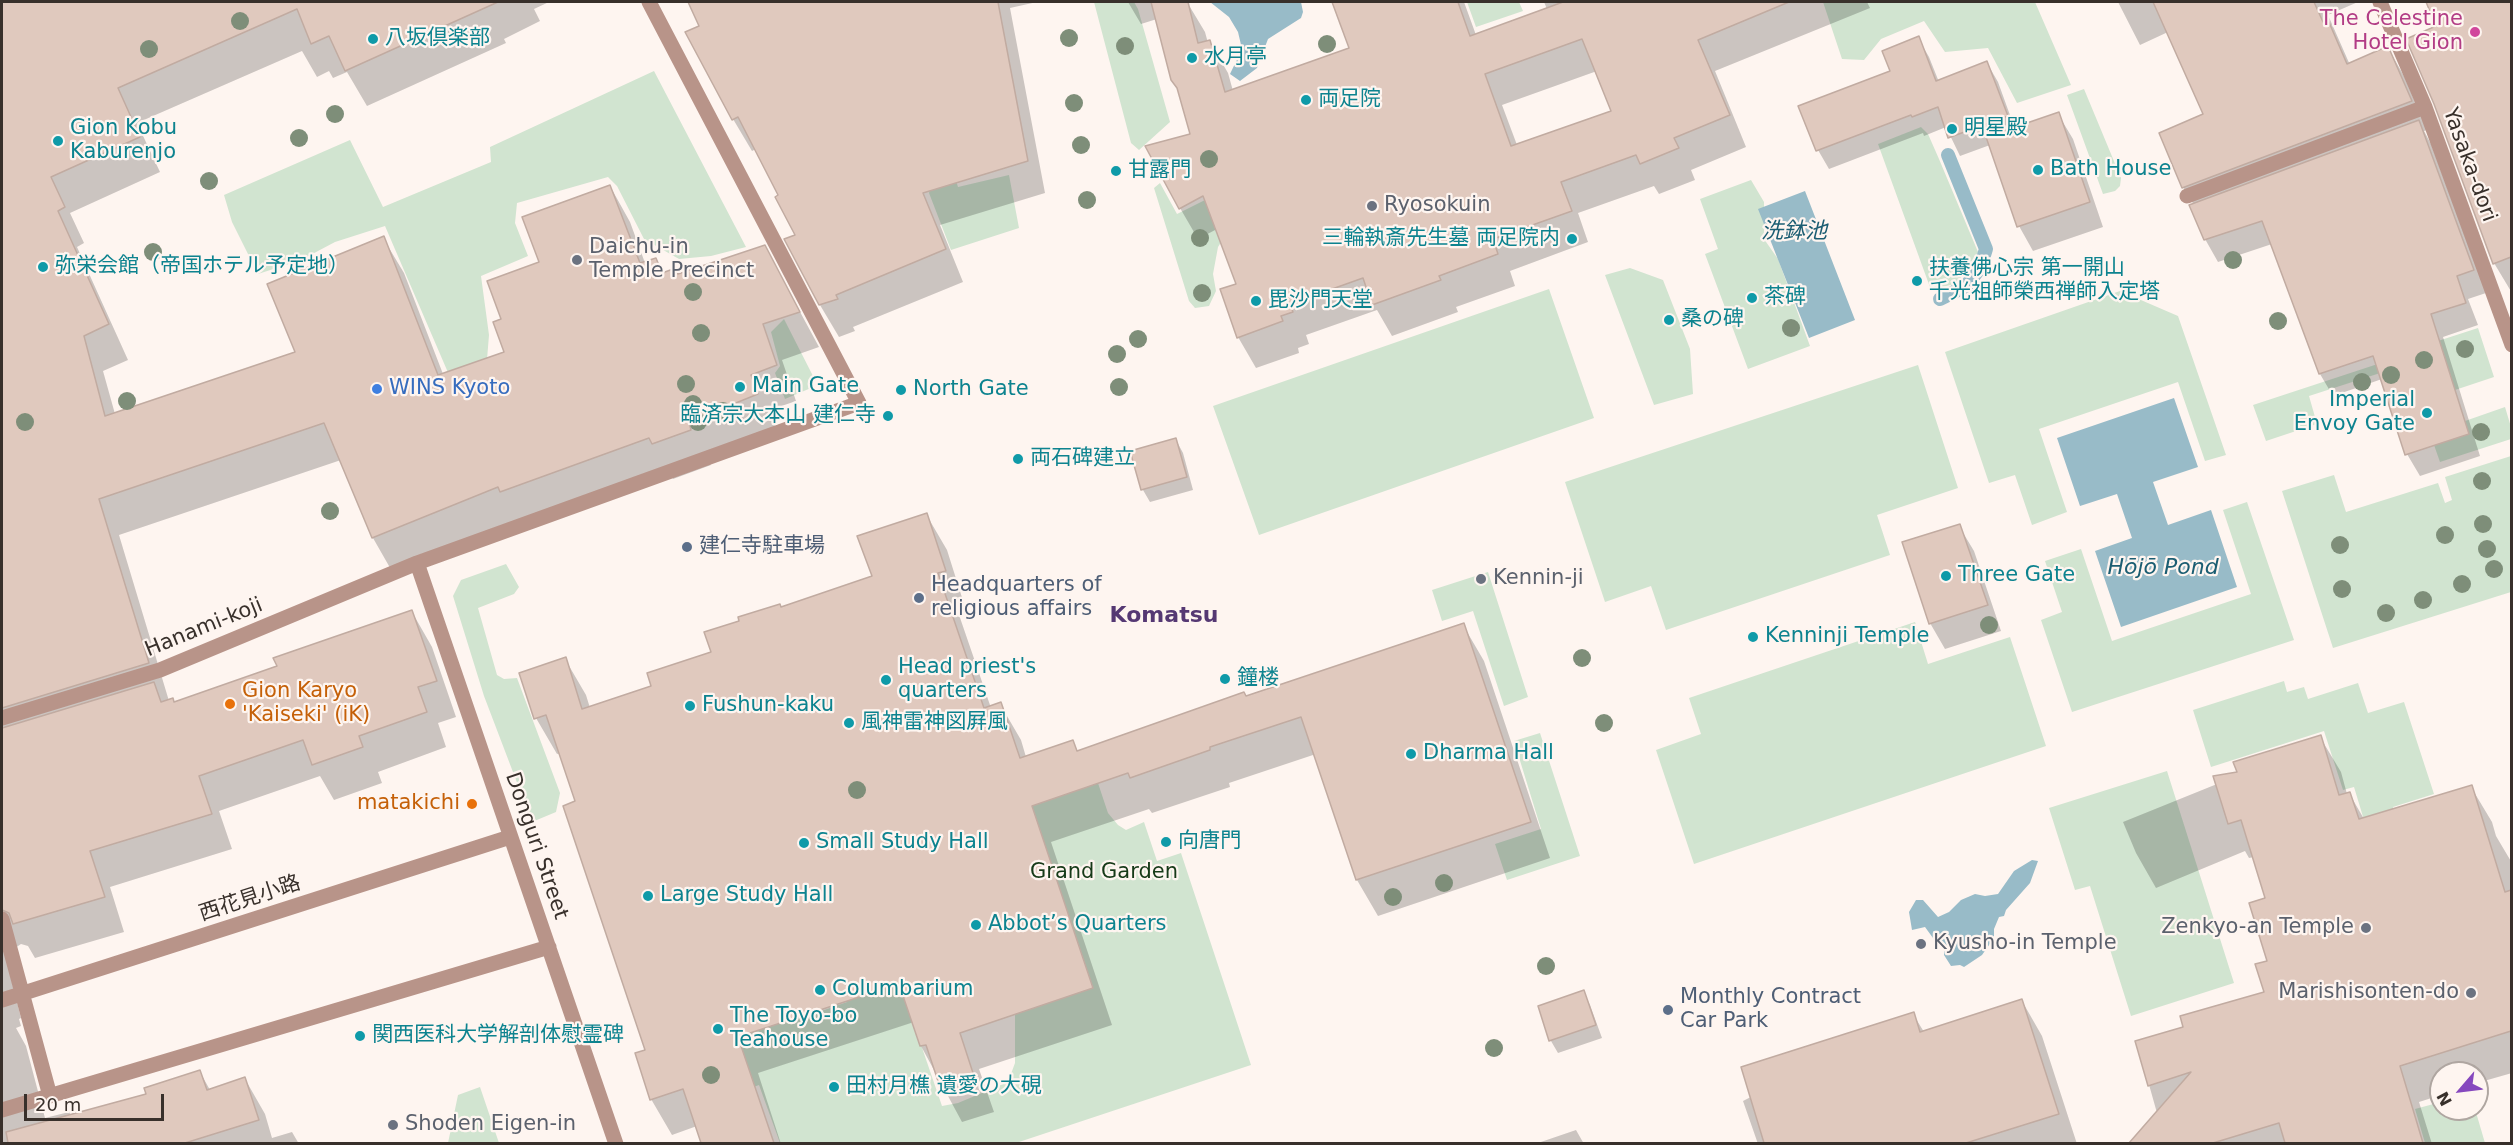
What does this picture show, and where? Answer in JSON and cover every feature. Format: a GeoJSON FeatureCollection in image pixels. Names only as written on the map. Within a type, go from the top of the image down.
{"type":"FeatureCollection","features":[{"type":"Feature","properties":{"kind":"street","name":"Hanami-koji"},"geometry":{"type":"LineString","coordinates":[[2,718],[160,670],[417,563],[859,403],[649,2]]}},
{"type":"Feature","properties":{"kind":"street","name":"Yasaka-dori"},"geometry":{"type":"LineString","coordinates":[[2380,2],[2425,107],[2511,345]]}},
{"type":"Feature","properties":{"kind":"street"},"geometry":{"type":"LineString","coordinates":[[2187,196],[2425,107]]}},
{"type":"Feature","properties":{"kind":"street","name":"Donguri Street"},"geometry":{"type":"LineString","coordinates":[[417,563],[616,1143]]}},
{"type":"Feature","properties":{"kind":"street","name":"西花見小路"},"geometry":{"type":"LineString","coordinates":[[2,1000],[510,837]]}},
{"type":"Feature","properties":{"kind":"street"},"geometry":{"type":"LineString","coordinates":[[2,919],[50,1096]]}},
{"type":"Feature","properties":{"kind":"street"},"geometry":{"type":"LineString","coordinates":[[2,1110],[549,947]]}},
{"type":"Feature","properties":{"kind":"green space"},"geometry":{"type":"Polygon","coordinates":[[[1094,2],[1134,2],[1138,9],[1170,122],[1139,150],[1131,143],[1094,2]]]}},
{"type":"Feature","properties":{"kind":"green space"},"geometry":{"type":"Polygon","coordinates":[[[1467,2],[1519,2],[1523,11],[1476,27],[1467,2]]]}},
{"type":"Feature","properties":{"kind":"green space"},"geometry":{"type":"Polygon","coordinates":[[[1823,2],[2035,2],[2071,85],[2017,103],[1988,48],[1945,52],[1924,21],[1881,39],[1864,60],[1842,59],[1823,2]]]}},
{"type":"Feature","properties":{"kind":"green space"},"geometry":{"type":"Polygon","coordinates":[[[654,71],[746,247],[711,256],[679,259],[644,239],[617,186],[608,177],[517,203],[515,223],[528,256],[481,276],[489,335],[477,440],[385,226],[335,242],[301,260],[258,274],[232,222],[224,195],[350,140],[383,207],[491,162],[490,147],[654,71]]]}},
{"type":"Feature","properties":{"kind":"green space"},"geometry":{"type":"Polygon","coordinates":[[[2084,89],[2121,178],[2120,186],[2115,191],[2103,194],[2067,95],[2084,89]]]}},
{"type":"Feature","properties":{"kind":"green space"},"geometry":{"type":"Polygon","coordinates":[[[1921,127],[1928,134],[1978,252],[1970,269],[1954,284],[1931,290],[1878,144],[1921,127]]]}},
{"type":"Feature","properties":{"kind":"green space"},"geometry":{"type":"Polygon","coordinates":[[[949,158],[958,187],[1009,175],[1019,228],[951,250],[929,193],[937,163],[949,158]]]}},
{"type":"Feature","properties":{"kind":"green space"},"geometry":{"type":"Polygon","coordinates":[[[1751,180],[1764,202],[1764,239],[1778,259],[1810,346],[1748,369],[1705,254],[1718,249],[1700,199],[1751,180]]]}},
{"type":"Feature","properties":{"kind":"green space"},"geometry":{"type":"Polygon","coordinates":[[[1160,183],[1177,214],[1215,195],[1225,236],[1218,247],[1213,274],[1216,291],[1209,306],[1195,308],[1189,301],[1154,188],[1160,183]]]}},
{"type":"Feature","properties":{"kind":"green space"},"geometry":{"type":"Polygon","coordinates":[[[1630,268],[1663,280],[1690,349],[1693,394],[1654,405],[1605,275],[1630,268]]]}},
{"type":"Feature","properties":{"kind":"green space"},"geometry":{"type":"Polygon","coordinates":[[[1549,289],[1594,418],[1259,535],[1213,406],[1549,289]]]}},
{"type":"Feature","properties":{"kind":"green space"},"geometry":{"type":"Polygon","coordinates":[[[2120,291],[2178,316],[2226,455],[2205,461],[2178,382],[2039,429],[2067,512],[2032,525],[2015,475],[1989,483],[1945,352],[2120,291]]]}},
{"type":"Feature","properties":{"kind":"green space"},"geometry":{"type":"Polygon","coordinates":[[[784,319],[813,376],[811,388],[785,399],[775,373],[780,366],[771,332],[784,319]]]}},
{"type":"Feature","properties":{"kind":"green space"},"geometry":{"type":"Polygon","coordinates":[[[2478,328],[2494,377],[2455,390],[2404,352],[2478,328]]]}},
{"type":"Feature","properties":{"kind":"green space"},"geometry":{"type":"Polygon","coordinates":[[[2402,356],[2405,365],[2309,396],[2317,424],[2266,441],[2253,405],[2402,356]]]}},
{"type":"Feature","properties":{"kind":"green space"},"geometry":{"type":"Polygon","coordinates":[[[1918,365],[1958,488],[1877,515],[1890,555],[1666,630],[1651,586],[1605,602],[1565,482],[1918,365]]]}},
{"type":"Feature","properties":{"kind":"green space"},"geometry":{"type":"Polygon","coordinates":[[[2505,407],[2511,427],[2511,439],[2440,462],[2434,445],[2465,421],[2505,407]]]}},
{"type":"Feature","properties":{"kind":"green space"},"geometry":{"type":"Polygon","coordinates":[[[2511,456],[2511,592],[2333,648],[2282,491],[2334,475],[2346,512],[2438,483],[2445,503],[2452,500],[2445,477],[2511,456]]]}},
{"type":"Feature","properties":{"kind":"green space"},"geometry":{"type":"Polygon","coordinates":[[[2247,502],[2294,640],[2072,712],[2041,620],[2062,612],[2045,561],[2081,549],[2112,641],[2251,594],[2223,510],[2247,502]]]}},
{"type":"Feature","properties":{"kind":"green space"},"geometry":{"type":"Polygon","coordinates":[[[506,564],[519,587],[514,594],[478,608],[497,675],[504,679],[517,678],[560,793],[556,812],[532,822],[484,696],[453,596],[461,580],[506,564]]]}},
{"type":"Feature","properties":{"kind":"green space"},"geometry":{"type":"Polygon","coordinates":[[[1488,572],[1528,697],[1504,706],[1473,611],[1442,621],[1432,590],[1488,572]]]}},
{"type":"Feature","properties":{"kind":"green space"},"geometry":{"type":"Polygon","coordinates":[[[1915,622],[1928,664],[2010,637],[2046,746],[1694,864],[1656,750],[1701,734],[1689,698],[1915,622]]]}},
{"type":"Feature","properties":{"kind":"green space"},"geometry":{"type":"Polygon","coordinates":[[[2284,681],[2287,692],[2304,687],[2308,699],[2358,683],[2368,713],[2404,702],[2434,794],[2393,807],[2397,821],[2367,830],[2354,787],[2343,790],[2324,731],[2211,767],[2193,710],[2284,681]]]}},
{"type":"Feature","properties":{"kind":"green space"},"geometry":{"type":"Polygon","coordinates":[[[1540,733],[1580,856],[1507,880],[1495,844],[1541,829],[1514,741],[1540,733]]]}},
{"type":"Feature","properties":{"kind":"green space"},"geometry":{"type":"Polygon","coordinates":[[[2167,771],[2234,983],[2131,1016],[2090,886],[2075,890],[2049,808],[2167,771]]]}},
{"type":"Feature","properties":{"kind":"green space","name":"Grand Garden"},"geometry":{"type":"Polygon","coordinates":[[[1098,783],[1108,813],[1118,825],[1126,830],[1144,822],[1157,861],[1181,853],[1251,1065],[1016,1143],[780,1143],[759,1085],[707,1104],[730,978],[858,861],[942,1106],[958,1103],[1008,1082],[1015,1063],[1015,1014],[1093,988],[1032,806],[1098,783]],[[835,963],[793,978],[807,1016],[847,1002],[835,963]]]}},
{"type":"Feature","properties":{"kind":"green space"},"geometry":{"type":"Polygon","coordinates":[[[480,1087],[499,1143],[448,1143],[458,1095],[480,1087]]]}},
{"type":"Feature","properties":{"kind":"green space"},"geometry":{"type":"Polygon","coordinates":[[[2429,1105],[2429,1121],[2479,1121],[2485,1143],[2425,1143],[2415,1109],[2429,1105]]]}},
{"type":"Feature","properties":{"kind":"water"},"geometry":{"type":"Polygon","coordinates":[[[1210,2],[1301,2],[1303,12],[1301,18],[1268,39],[1257,68],[1240,81],[1230,74],[1242,49],[1238,32],[1229,17],[1210,2]]]}},
{"type":"Feature","properties":{"kind":"water","name":"洗鉢池"},"geometry":{"type":"Polygon","coordinates":[[[1805,191],[1855,320],[1809,338],[1758,209],[1805,191]]]}},
{"type":"Feature","properties":{"kind":"water","name":"Hōjō Pond"},"geometry":{"type":"Polygon","coordinates":[[[2174,398],[2198,467],[2153,482],[2168,525],[2211,510],[2237,587],[2121,627],[2095,551],[2132,538],[2117,494],[2080,506],[2057,438],[2174,398]]]}},
{"type":"Feature","properties":{"kind":"water"},"geometry":{"type":"Polygon","coordinates":[[[2032,860],[2038,861],[2030,883],[2006,910],[2004,916],[1999,917],[1994,929],[1994,938],[1982,955],[1964,967],[1951,966],[1944,955],[1945,944],[1933,938],[1925,927],[1912,930],[1909,912],[1916,900],[1923,900],[1938,917],[1949,912],[1961,900],[1975,894],[1985,896],[1998,894],[2014,871],[2032,860]]]}},
{"type":"Feature","properties":{"kind":"building"},"geometry":{"type":"Polygon","coordinates":[[[2,2],[498,2],[345,71],[329,36],[311,44],[297,9],[118,88],[140,137],[51,177],[65,207],[58,211],[109,324],[84,336],[105,416],[295,352],[267,284],[384,236],[438,375],[504,352],[493,322],[501,319],[487,281],[539,262],[522,217],[610,185],[640,263],[656,258],[662,273],[676,268],[678,274],[765,245],[800,312],[763,324],[777,365],[751,375],[758,394],[689,422],[691,430],[652,444],[649,438],[500,492],[498,487],[372,538],[324,423],[99,499],[149,663],[2,708],[2,2]]]}},
{"type":"Feature","properties":{"kind":"building"},"geometry":{"type":"Polygon","coordinates":[[[688,2],[998,2],[1028,161],[923,193],[946,249],[836,295],[838,299],[819,305],[784,239],[795,235],[775,197],[778,195],[738,117],[732,120],[685,32],[699,26],[688,2]]]}},
{"type":"Feature","properties":{"kind":"building","name":"Ryosokuin"},"geometry":{"type":"Polygon","coordinates":[[[1151,2],[1188,2],[1198,43],[1210,40],[1225,92],[1349,48],[1332,2],[1458,2],[1470,36],[1563,2],[1789,2],[1698,40],[1730,115],[1674,138],[1679,148],[1640,164],[1636,155],[1561,182],[1572,211],[1493,239],[1498,254],[1439,276],[1441,280],[1372,305],[1363,278],[1290,304],[1293,312],[1281,316],[1283,321],[1237,338],[1220,289],[1236,284],[1203,196],[1179,209],[1145,146],[1190,134],[1177,88],[1171,80],[1151,2]],[[1582,39],[1485,74],[1511,146],[1611,111],[1582,39]]]}},
{"type":"Feature","properties":{"kind":"building"},"geometry":{"type":"Polygon","coordinates":[[[2153,2],[2314,2],[2323,22],[2328,20],[2347,64],[2388,46],[2412,101],[2182,188],[2159,133],[2203,114],[2153,2]]]}},
{"type":"Feature","properties":{"kind":"building"},"geometry":{"type":"Polygon","coordinates":[[[2426,2],[2511,2],[2511,257],[2493,264],[2434,104],[2406,39],[2436,26],[2426,2]]]}},
{"type":"Feature","properties":{"kind":"building"},"geometry":{"type":"Polygon","coordinates":[[[1919,36],[1936,81],[1987,61],[2008,116],[1948,138],[1938,107],[1816,151],[1798,106],[1890,71],[1882,51],[1919,36]]]}},
{"type":"Feature","properties":{"kind":"building","name":"Bath House"},"geometry":{"type":"Polygon","coordinates":[[[2059,112],[2090,202],[2017,227],[1986,137],[2059,112]]]}},
{"type":"Feature","properties":{"kind":"building"},"geometry":{"type":"Polygon","coordinates":[[[2419,120],[2474,270],[2457,276],[2466,303],[2431,314],[2469,434],[2405,455],[2373,356],[2319,374],[2262,221],[2204,240],[2189,205],[2419,120]]]}},
{"type":"Feature","properties":{"kind":"building"},"geometry":{"type":"Polygon","coordinates":[[[1176,438],[1187,477],[1141,490],[1130,451],[1176,438]]]}},
{"type":"Feature","properties":{"kind":"building"},"geometry":{"type":"Polygon","coordinates":[[[927,513],[946,571],[938,573],[984,708],[1001,702],[1020,758],[1073,740],[1077,751],[1244,692],[1246,696],[1464,623],[1531,822],[1356,880],[1301,717],[1210,747],[1210,750],[1130,778],[1128,773],[1032,806],[1093,988],[960,1033],[974,1076],[940,1087],[926,1045],[920,1046],[899,984],[738,1037],[774,1143],[701,1143],[683,1089],[650,1100],[635,1053],[645,1050],[563,806],[575,801],[546,715],[534,719],[519,673],[566,657],[582,709],[651,686],[647,673],[711,652],[704,632],[739,621],[738,617],[780,604],[781,607],[872,576],[857,536],[927,513]]]}},
{"type":"Feature","properties":{"kind":"building","name":"Three Gate"},"geometry":{"type":"Polygon","coordinates":[[[1960,524],[1988,605],[1929,624],[1902,542],[1960,524]]]}},
{"type":"Feature","properties":{"kind":"building"},"geometry":{"type":"Polygon","coordinates":[[[412,610],[437,681],[418,687],[427,712],[359,736],[363,747],[312,765],[303,740],[199,776],[212,814],[90,851],[105,897],[13,924],[9,913],[2,910],[2,728],[154,682],[161,702],[173,698],[174,702],[277,666],[273,658],[412,610]]]}},
{"type":"Feature","properties":{"kind":"building"},"geometry":{"type":"Polygon","coordinates":[[[2321,735],[2339,795],[2350,792],[2359,819],[2472,785],[2505,892],[2511,890],[2511,1031],[2400,1066],[2423,1143],[2285,1143],[2279,1123],[2213,1143],[2129,1143],[2191,1072],[2148,1086],[2135,1041],[2183,1027],[2180,1016],[2264,992],[2255,964],[2267,961],[2249,903],[2265,898],[2241,820],[2228,824],[2213,776],[2237,772],[2233,762],[2321,735]]]}},
{"type":"Feature","properties":{"kind":"building"},"geometry":{"type":"Polygon","coordinates":[[[1584,990],[1596,1025],[1549,1041],[1538,1006],[1584,990]]]}},
{"type":"Feature","properties":{"kind":"building"},"geometry":{"type":"Polygon","coordinates":[[[2022,999],[2059,1114],[1966,1143],[1764,1143],[1741,1067],[1914,1012],[1920,1032],[2022,999]]]}},
{"type":"Feature","properties":{"kind":"building"},"geometry":{"type":"Polygon","coordinates":[[[200,1070],[207,1090],[245,1077],[259,1120],[185,1143],[8,1143],[6,1132],[146,1094],[144,1088],[200,1070]]]}},
{"type":"Feature","properties":{"kind":"waterway"},"geometry":{"type":"LineString","coordinates":[[1940,299],[1966,286],[1980,268],[1986,249],[1948,155]]}},
{"type":"Feature","properties":{"kind":"place","name":"The Celestine Hotel Gion"},"geometry":{"type":"Point","coordinates":[2475,32]}},
{"type":"Feature","properties":{"kind":"place","name":"八坂倶楽部"},"geometry":{"type":"Point","coordinates":[373,39]}},
{"type":"Feature","properties":{"kind":"place","name":"水月亭"},"geometry":{"type":"Point","coordinates":[1192,58]}},
{"type":"Feature","properties":{"kind":"place","name":"両足院"},"geometry":{"type":"Point","coordinates":[1306,100]}},
{"type":"Feature","properties":{"kind":"place","name":"明星殿"},"geometry":{"type":"Point","coordinates":[1952,129]}},
{"type":"Feature","properties":{"kind":"place","name":"Gion Kobu Kaburenjo"},"geometry":{"type":"Point","coordinates":[58,141]}},
{"type":"Feature","properties":{"kind":"place","name":"Bath House"},"geometry":{"type":"Point","coordinates":[2038,170]}},
{"type":"Feature","properties":{"kind":"place","name":"甘露門"},"geometry":{"type":"Point","coordinates":[1116,171]}},
{"type":"Feature","properties":{"kind":"place","name":"Ryosokuin"},"geometry":{"type":"Point","coordinates":[1372,206]}},
{"type":"Feature","properties":{"kind":"place","name":"三輪執斎先生墓 両足院内"},"geometry":{"type":"Point","coordinates":[1572,239]}},
{"type":"Feature","properties":{"kind":"place","name":"Daichu-in Temple Precinct"},"geometry":{"type":"Point","coordinates":[577,260]}},
{"type":"Feature","properties":{"kind":"place","name":"弥栄会館（帝国ホテル予定地）"},"geometry":{"type":"Point","coordinates":[43,267]}},
{"type":"Feature","properties":{"kind":"place","name":"扶養佛心宗 第一開山 千光祖師榮西禅師入定塔"},"geometry":{"type":"Point","coordinates":[1917,281]}},
{"type":"Feature","properties":{"kind":"place","name":"茶碑"},"geometry":{"type":"Point","coordinates":[1752,298]}},
{"type":"Feature","properties":{"kind":"place","name":"毘沙門天堂"},"geometry":{"type":"Point","coordinates":[1256,301]}},
{"type":"Feature","properties":{"kind":"place","name":"桑の碑"},"geometry":{"type":"Point","coordinates":[1669,320]}},
{"type":"Feature","properties":{"kind":"place","name":"Main Gate"},"geometry":{"type":"Point","coordinates":[740,387]}},
{"type":"Feature","properties":{"kind":"place","name":"WINS Kyoto"},"geometry":{"type":"Point","coordinates":[377,389]}},
{"type":"Feature","properties":{"kind":"place","name":"North Gate"},"geometry":{"type":"Point","coordinates":[901,390]}},
{"type":"Feature","properties":{"kind":"place","name":"Imperial Envoy Gate"},"geometry":{"type":"Point","coordinates":[2427,413]}},
{"type":"Feature","properties":{"kind":"place","name":"臨済宗大本山 建仁寺"},"geometry":{"type":"Point","coordinates":[888,416]}},
{"type":"Feature","properties":{"kind":"place","name":"両石碑建立"},"geometry":{"type":"Point","coordinates":[1018,459]}},
{"type":"Feature","properties":{"kind":"place","name":"建仁寺駐車場"},"geometry":{"type":"Point","coordinates":[687,547]}},
{"type":"Feature","properties":{"kind":"place","name":"Three Gate"},"geometry":{"type":"Point","coordinates":[1946,576]}},
{"type":"Feature","properties":{"kind":"place","name":"Kennin-ji"},"geometry":{"type":"Point","coordinates":[1481,579]}},
{"type":"Feature","properties":{"kind":"place","name":"Headquarters of religious affairs"},"geometry":{"type":"Point","coordinates":[919,598]}},
{"type":"Feature","properties":{"kind":"place","name":"Kenninji Temple"},"geometry":{"type":"Point","coordinates":[1753,637]}},
{"type":"Feature","properties":{"kind":"place","name":"鐘楼"},"geometry":{"type":"Point","coordinates":[1225,679]}},
{"type":"Feature","properties":{"kind":"place","name":"Head priest's quarters"},"geometry":{"type":"Point","coordinates":[886,680]}},
{"type":"Feature","properties":{"kind":"place","name":"Gion Karyo 'Kaiseki' (iK)"},"geometry":{"type":"Point","coordinates":[230,704]}},
{"type":"Feature","properties":{"kind":"place","name":"Fushun-kaku"},"geometry":{"type":"Point","coordinates":[690,706]}},
{"type":"Feature","properties":{"kind":"place","name":"風神雷神図屛風"},"geometry":{"type":"Point","coordinates":[849,723]}},
{"type":"Feature","properties":{"kind":"place","name":"Dharma Hall"},"geometry":{"type":"Point","coordinates":[1411,754]}},
{"type":"Feature","properties":{"kind":"place","name":"matakichi"},"geometry":{"type":"Point","coordinates":[472,804]}},
{"type":"Feature","properties":{"kind":"place","name":"向唐門"},"geometry":{"type":"Point","coordinates":[1166,842]}},
{"type":"Feature","properties":{"kind":"place","name":"Small Study Hall"},"geometry":{"type":"Point","coordinates":[804,843]}},
{"type":"Feature","properties":{"kind":"place","name":"Large Study Hall"},"geometry":{"type":"Point","coordinates":[648,896]}},
{"type":"Feature","properties":{"kind":"place","name":"Abbot’s Quarters"},"geometry":{"type":"Point","coordinates":[976,925]}},
{"type":"Feature","properties":{"kind":"place","name":"Zenkyo-an Temple"},"geometry":{"type":"Point","coordinates":[2366,928]}},
{"type":"Feature","properties":{"kind":"place","name":"Kyusho-in Temple"},"geometry":{"type":"Point","coordinates":[1921,944]}},
{"type":"Feature","properties":{"kind":"place","name":"Columbarium"},"geometry":{"type":"Point","coordinates":[820,990]}},
{"type":"Feature","properties":{"kind":"place","name":"Marishisonten-do"},"geometry":{"type":"Point","coordinates":[2471,993]}},
{"type":"Feature","properties":{"kind":"place","name":"Monthly Contract Car Park"},"geometry":{"type":"Point","coordinates":[1668,1010]}},
{"type":"Feature","properties":{"kind":"place","name":"The Toyo-bo Teahouse"},"geometry":{"type":"Point","coordinates":[718,1029]}},
{"type":"Feature","properties":{"kind":"place","name":"関西医科大学解剖体慰霊碑"},"geometry":{"type":"Point","coordinates":[360,1036]}},
{"type":"Feature","properties":{"kind":"place","name":"田村月樵 遺愛の大硯"},"geometry":{"type":"Point","coordinates":[834,1087]}},
{"type":"Feature","properties":{"kind":"place","name":"Shoden Eigen-in"},"geometry":{"type":"Point","coordinates":[393,1125]}},
{"type":"Feature","properties":{"kind":"district","name":"Komatsu"},"geometry":{"type":"Point","coordinates":[1164,616]}}]}
